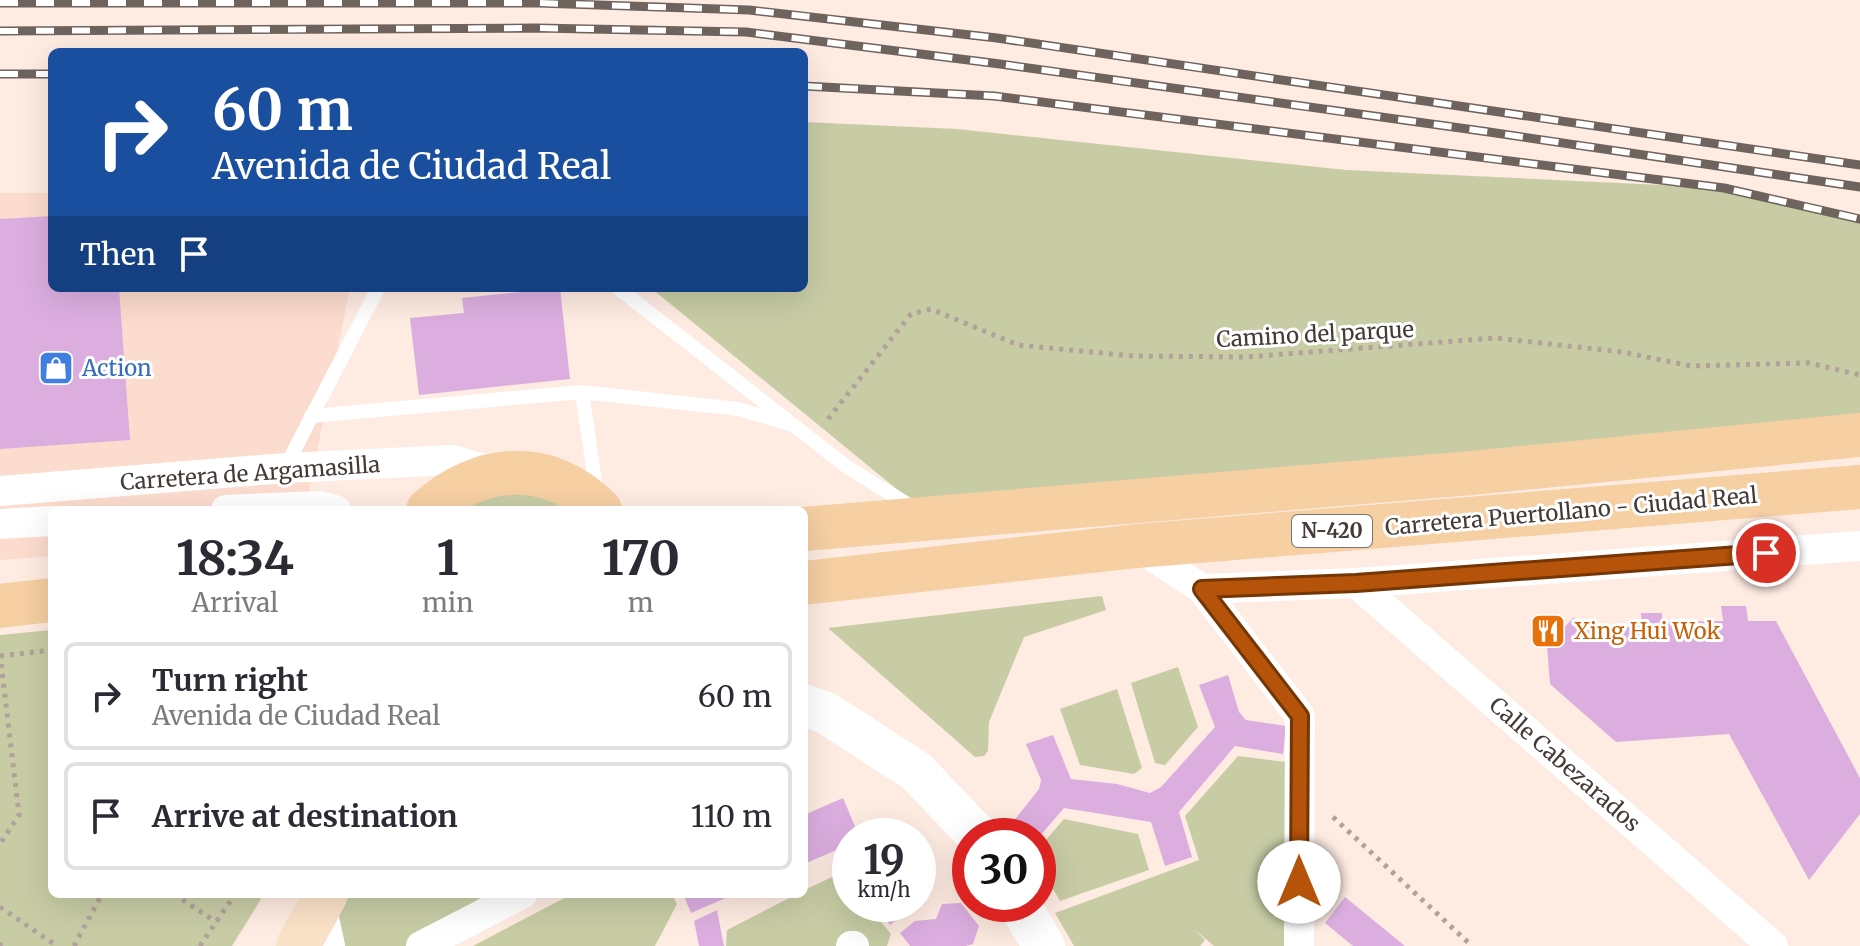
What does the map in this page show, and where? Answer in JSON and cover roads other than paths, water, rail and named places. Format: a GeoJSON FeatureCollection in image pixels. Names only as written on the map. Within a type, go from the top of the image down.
{"type":"FeatureCollection","features":[{"type":"Feature","properties":{"kind":"highway","name":"N-420"},"geometry":{"type":"LineString","coordinates":[[808,529],[1471,473],[1860,435]]}},
{"type":"Feature","properties":{"kind":"highway"},"geometry":{"type":"LineString","coordinates":[[432,506],[447,493],[472,480],[499,473],[526,473],[553,479],[577,490],[596,506]]}},
{"type":"Feature","properties":{"kind":"highway","name":"Carretera Puertollano - Ciudad Real"},"geometry":{"type":"LineString","coordinates":[[808,583],[1137,546],[1860,487]]}},
{"type":"Feature","properties":{"kind":"highway"},"geometry":{"type":"LineString","coordinates":[[0,606],[48,600]]}},
{"type":"Feature","properties":{"kind":"main road"},"geometry":{"type":"LineString","coordinates":[[808,706],[826,713],[916,771],[961,818]]}},
{"type":"Feature","properties":{"kind":"main road"},"geometry":{"type":"LineString","coordinates":[[298,946],[324,899]]}},
{"type":"Feature","properties":{"kind":"main road"},"geometry":{"type":"LineString","coordinates":[[1030,922],[1044,946]]}},
{"type":"Feature","properties":{"kind":"street","name":"Carretera de Argamasilla"},"geometry":{"type":"LineString","coordinates":[[0,491],[285,468],[452,460],[499,473]]}},
{"type":"Feature","properties":{"kind":"street"},"geometry":{"type":"LineString","coordinates":[[0,524],[48,521]]}},
{"type":"Feature","properties":{"kind":"street"},"geometry":{"type":"LineString","coordinates":[[1137,546],[1202,589],[1300,716],[1299,946]]}},
{"type":"Feature","properties":{"kind":"street"},"geometry":{"type":"LineString","coordinates":[[1202,589],[1356,583],[1860,546]]}},
{"type":"Feature","properties":{"kind":"street","name":"Calle Cabezarados"},"geometry":{"type":"LineString","coordinates":[[1356,583],[1773,946]]}},
{"type":"Feature","properties":{"kind":"street"},"geometry":{"type":"LineString","coordinates":[[421,946],[514,898]]}},
{"type":"Feature","properties":{"kind":"street"},"geometry":{"type":"LineString","coordinates":[[324,899],[330,946]]}},
{"type":"Feature","properties":{"kind":"lane"},"geometry":{"type":"LineString","coordinates":[[285,468],[376,292]]}},
{"type":"Feature","properties":{"kind":"lane"},"geometry":{"type":"LineString","coordinates":[[623,292],[793,425],[887,493],[932,518]]}},
{"type":"Feature","properties":{"kind":"lane"},"geometry":{"type":"LineString","coordinates":[[311,416],[582,392],[738,409],[793,425]]}},
{"type":"Feature","properties":{"kind":"lane"},"geometry":{"type":"LineString","coordinates":[[582,392],[600,506]]}},
{"type":"Feature","properties":{"kind":"railway"},"geometry":{"type":"LineString","coordinates":[[0,3],[538,3],[749,10],[997,38],[1860,165]]}},
{"type":"Feature","properties":{"kind":"railway"},"geometry":{"type":"LineString","coordinates":[[0,31],[536,28],[746,32],[1489,132],[1860,187]]}},
{"type":"Feature","properties":{"kind":"railway"},"geometry":{"type":"LineString","coordinates":[[0,74],[48,74]]}},
{"type":"Feature","properties":{"kind":"railway"},"geometry":{"type":"LineString","coordinates":[[808,86],[994,96],[1724,188],[1860,219]]}},
{"type":"Feature","properties":{"kind":"place","name":"Action"},"geometry":{"type":"Point","coordinates":[56,368]}},
{"type":"Feature","properties":{"kind":"place","name":"Xing Hui Wok"},"geometry":{"type":"Point","coordinates":[1548,631]}}]}
